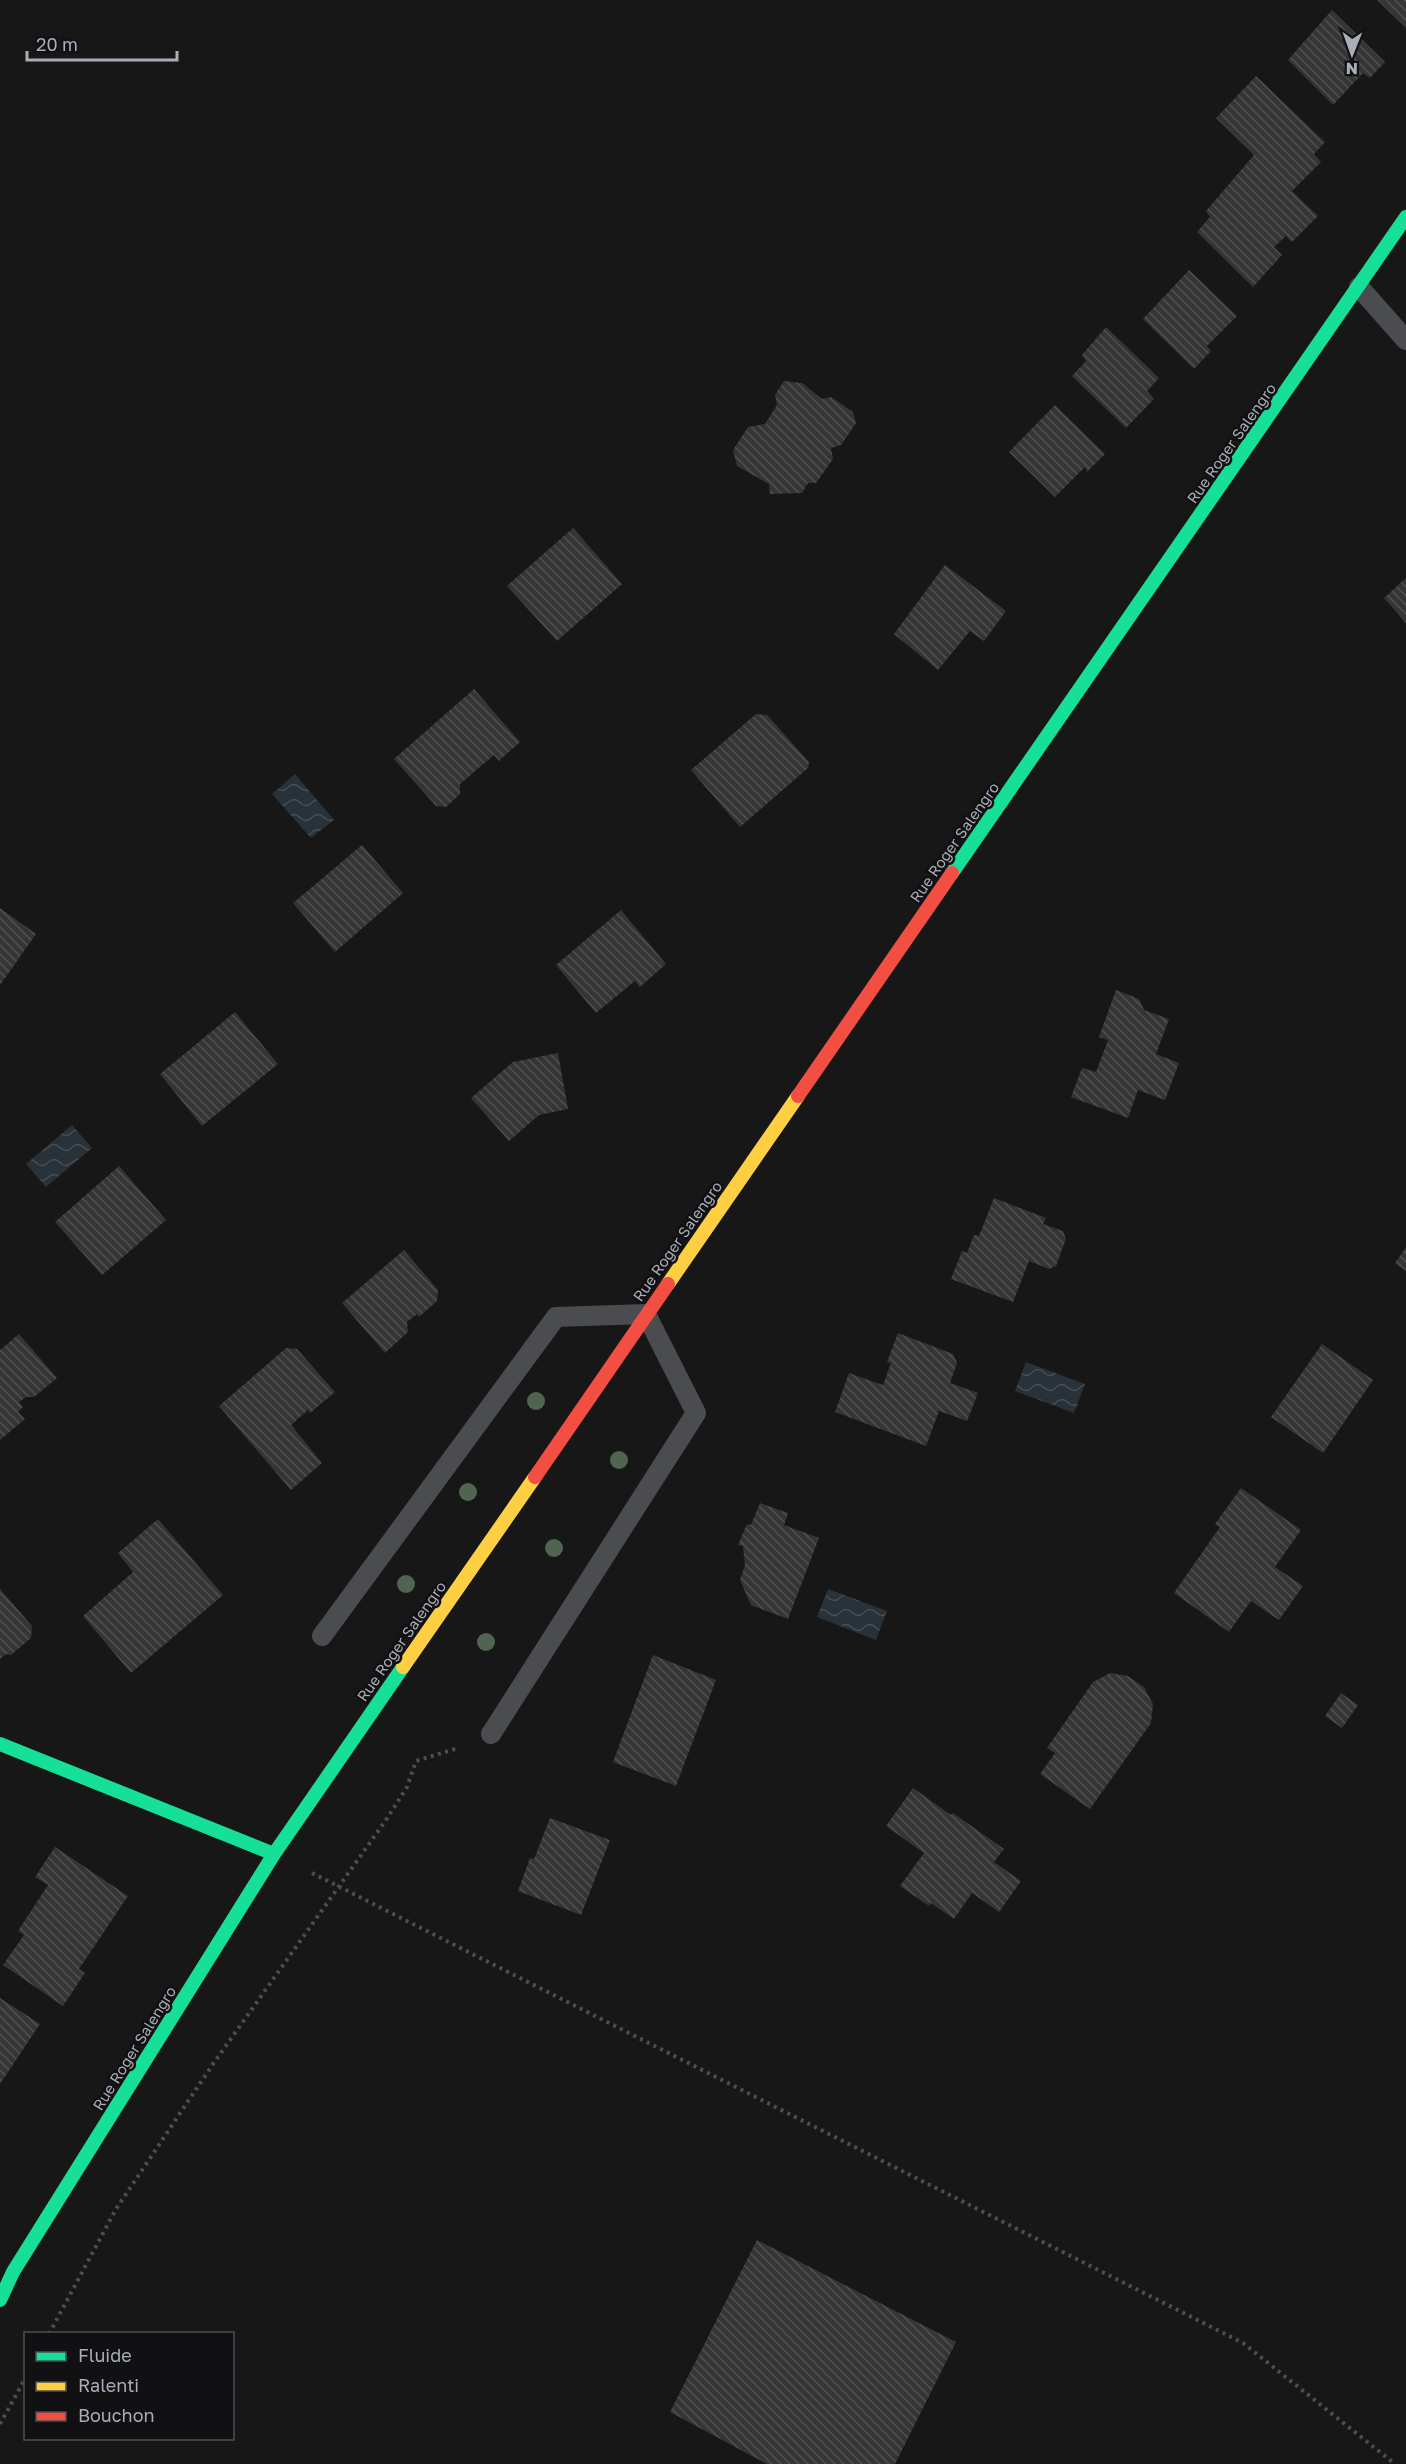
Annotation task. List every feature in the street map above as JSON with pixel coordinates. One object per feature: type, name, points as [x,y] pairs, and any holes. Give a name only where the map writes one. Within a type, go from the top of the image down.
[{"type":"street","name":"Rue Roger Salengro","points":[[0,2300],[13,2272],[274,1854],[1406,217]]},
{"type":"street","points":[[0,1744],[274,1854]]},
{"type":"lane","points":[[1359,287],[1406,340]]},
{"type":"lane","points":[[321,1636],[556,1317],[646,1314],[696,1413],[491,1734]]},
{"type":"path","points":[[50,2332],[116,2209],[213,2064],[407,1787],[416,1761],[464,1746],[491,1734]]},
{"type":"path","points":[[274,1854],[1243,2343],[1395,2464]]},
{"type":"path","points":[[0,2424],[24,2381]]},
{"type":"water","points":[[295,774],[334,820],[311,838],[272,794]]},
{"type":"water","points":[[72,1125],[92,1148],[46,1187],[26,1164]]},
{"type":"water","points":[[1026,1362],[1085,1384],[1074,1413],[1015,1391]]},
{"type":"water","points":[[828,1589],[887,1611],[876,1640],[817,1617]]},
{"type":"building","points":[[1377,0],[1406,0],[1406,28]]},
{"type":"building","points":[[1332,10],[1385,62],[1370,78],[1363,73],[1333,105],[1288,60]]},
{"type":"building","points":[[1256,76],[1325,142],[1314,154],[1321,162],[1292,191],[1318,216],[1292,242],[1286,236],[1274,247],[1282,255],[1253,287],[1197,232],[1210,217],[1206,211],[1254,155],[1216,118]]},
{"type":"building","points":[[1189,270],[1237,316],[1207,346],[1211,351],[1194,369],[1143,319]]},
{"type":"building","points":[[1106,327],[1159,378],[1147,391],[1154,399],[1126,428],[1072,376],[1086,361],[1082,355]]},
{"type":"building","points":[[784,381],[802,383],[822,399],[831,397],[853,412],[856,423],[841,445],[831,448],[833,459],[816,483],[808,483],[802,493],[770,494],[769,484],[737,466],[733,450],[748,427],[765,424],[777,405],[775,395]]},
{"type":"building","points":[[1055,405],[1105,454],[1087,472],[1085,467],[1055,497],[1009,452]]},
{"type":"building","points":[[573,528],[622,584],[557,641],[507,586]]},
{"type":"building","points":[[945,565],[1006,611],[984,641],[970,631],[938,670],[894,634]]},
{"type":"building","points":[[1406,578],[1406,623],[1384,598]]},
{"type":"building","points":[[474,689],[520,742],[499,761],[494,755],[460,784],[460,794],[446,807],[436,806],[394,759]]},
{"type":"building","points":[[756,714],[767,715],[809,762],[808,768],[740,827],[691,770]]},
{"type":"building","points":[[362,845],[403,893],[335,952],[293,903]]},
{"type":"building","points":[[0,908],[36,934],[0,985]]},
{"type":"building","points":[[621,910],[666,964],[640,987],[635,981],[596,1013],[556,965]]},
{"type":"building","points":[[1116,990],[1139,999],[1144,1010],[1169,1019],[1156,1054],[1179,1063],[1165,1100],[1138,1090],[1128,1118],[1071,1097],[1082,1068],[1096,1072],[1108,1040],[1099,1037]]},
{"type":"building","points":[[235,1012],[278,1064],[202,1126],[160,1074]]},
{"type":"building","points":[[558,1053],[568,1109],[539,1115],[509,1141],[471,1098],[513,1062]]},
{"type":"building","points":[[119,1166],[166,1220],[102,1275],[55,1222]]},
{"type":"building","points":[[994,1198],[1046,1218],[1043,1224],[1063,1231],[1066,1239],[1056,1266],[1049,1269],[1029,1261],[1013,1302],[951,1279],[962,1251],[967,1253],[974,1235],[979,1236]]},
{"type":"building","points":[[1406,1247],[1406,1271],[1395,1263]]},
{"type":"building","points":[[404,1250],[438,1290],[437,1301],[419,1317],[417,1314],[407,1322],[408,1332],[385,1353],[342,1303]]},
{"type":"building","points":[[898,1333],[953,1354],[957,1363],[950,1383],[978,1393],[967,1421],[939,1411],[926,1446],[835,1412],[849,1373],[883,1385],[891,1363],[887,1362]]},
{"type":"building","points":[[19,1334],[57,1378],[34,1397],[26,1397],[19,1402],[23,1407],[18,1412],[25,1419],[0,1440],[0,1350]]},
{"type":"building","points":[[1322,1344],[1373,1380],[1323,1453],[1271,1417]]},
{"type":"building","points":[[286,1348],[297,1349],[335,1392],[310,1413],[308,1410],[291,1425],[322,1463],[291,1490],[219,1406]]},
{"type":"building","points":[[1241,1488],[1301,1530],[1275,1567],[1303,1586],[1279,1620],[1251,1601],[1229,1632],[1174,1593],[1220,1527],[1215,1524]]},
{"type":"building","points":[[760,1503],[788,1513],[784,1525],[819,1538],[788,1619],[751,1605],[740,1580],[745,1565],[743,1546],[738,1545],[747,1524],[751,1525]]},
{"type":"building","points":[[158,1519],[223,1595],[131,1673],[83,1616],[133,1572],[118,1553]]},
{"type":"building","points":[[0,1589],[32,1626],[31,1638],[11,1655],[6,1654],[0,1659]]},
{"type":"building","points":[[653,1655],[716,1680],[676,1786],[613,1762]]},
{"type":"building","points":[[1110,1673],[1128,1676],[1144,1687],[1153,1704],[1151,1723],[1090,1809],[1040,1774],[1055,1753],[1047,1748],[1093,1682]]},
{"type":"building","points":[[1341,1693],[1358,1705],[1342,1728],[1325,1716]]},
{"type":"building","points":[[913,1788],[1004,1849],[994,1862],[1021,1881],[999,1912],[972,1893],[954,1919],[931,1903],[929,1906],[900,1886],[924,1853],[886,1826]]},
{"type":"building","points":[[550,1818],[610,1840],[581,1915],[518,1891],[530,1858],[534,1859]]},
{"type":"building","points":[[55,1847],[128,1896],[79,1969],[85,1973],[63,2006],[3,1965],[24,1935],[18,1931],[48,1885],[35,1877]]},
{"type":"building","points":[[0,1998],[40,2024],[0,2084]]},
{"type":"building","points":[[757,2240],[956,2342],[895,2464],[767,2464],[670,2412]]},
{"type":"traffic: fast","points":[[952,873],[1406,217]]},
{"type":"traffic: fast","points":[[0,2300],[13,2272],[274,1854],[403,1667]]},
{"type":"traffic: fast","points":[[0,1744],[274,1854]]},
{"type":"traffic: slow","points":[[668,1284],[798,1096]]},
{"type":"traffic: slow","points":[[403,1667],[535,1477]]},
{"type":"traffic: jam","points":[[798,1096],[952,873]]},
{"type":"traffic: jam","points":[[535,1477],[668,1284]]}]
